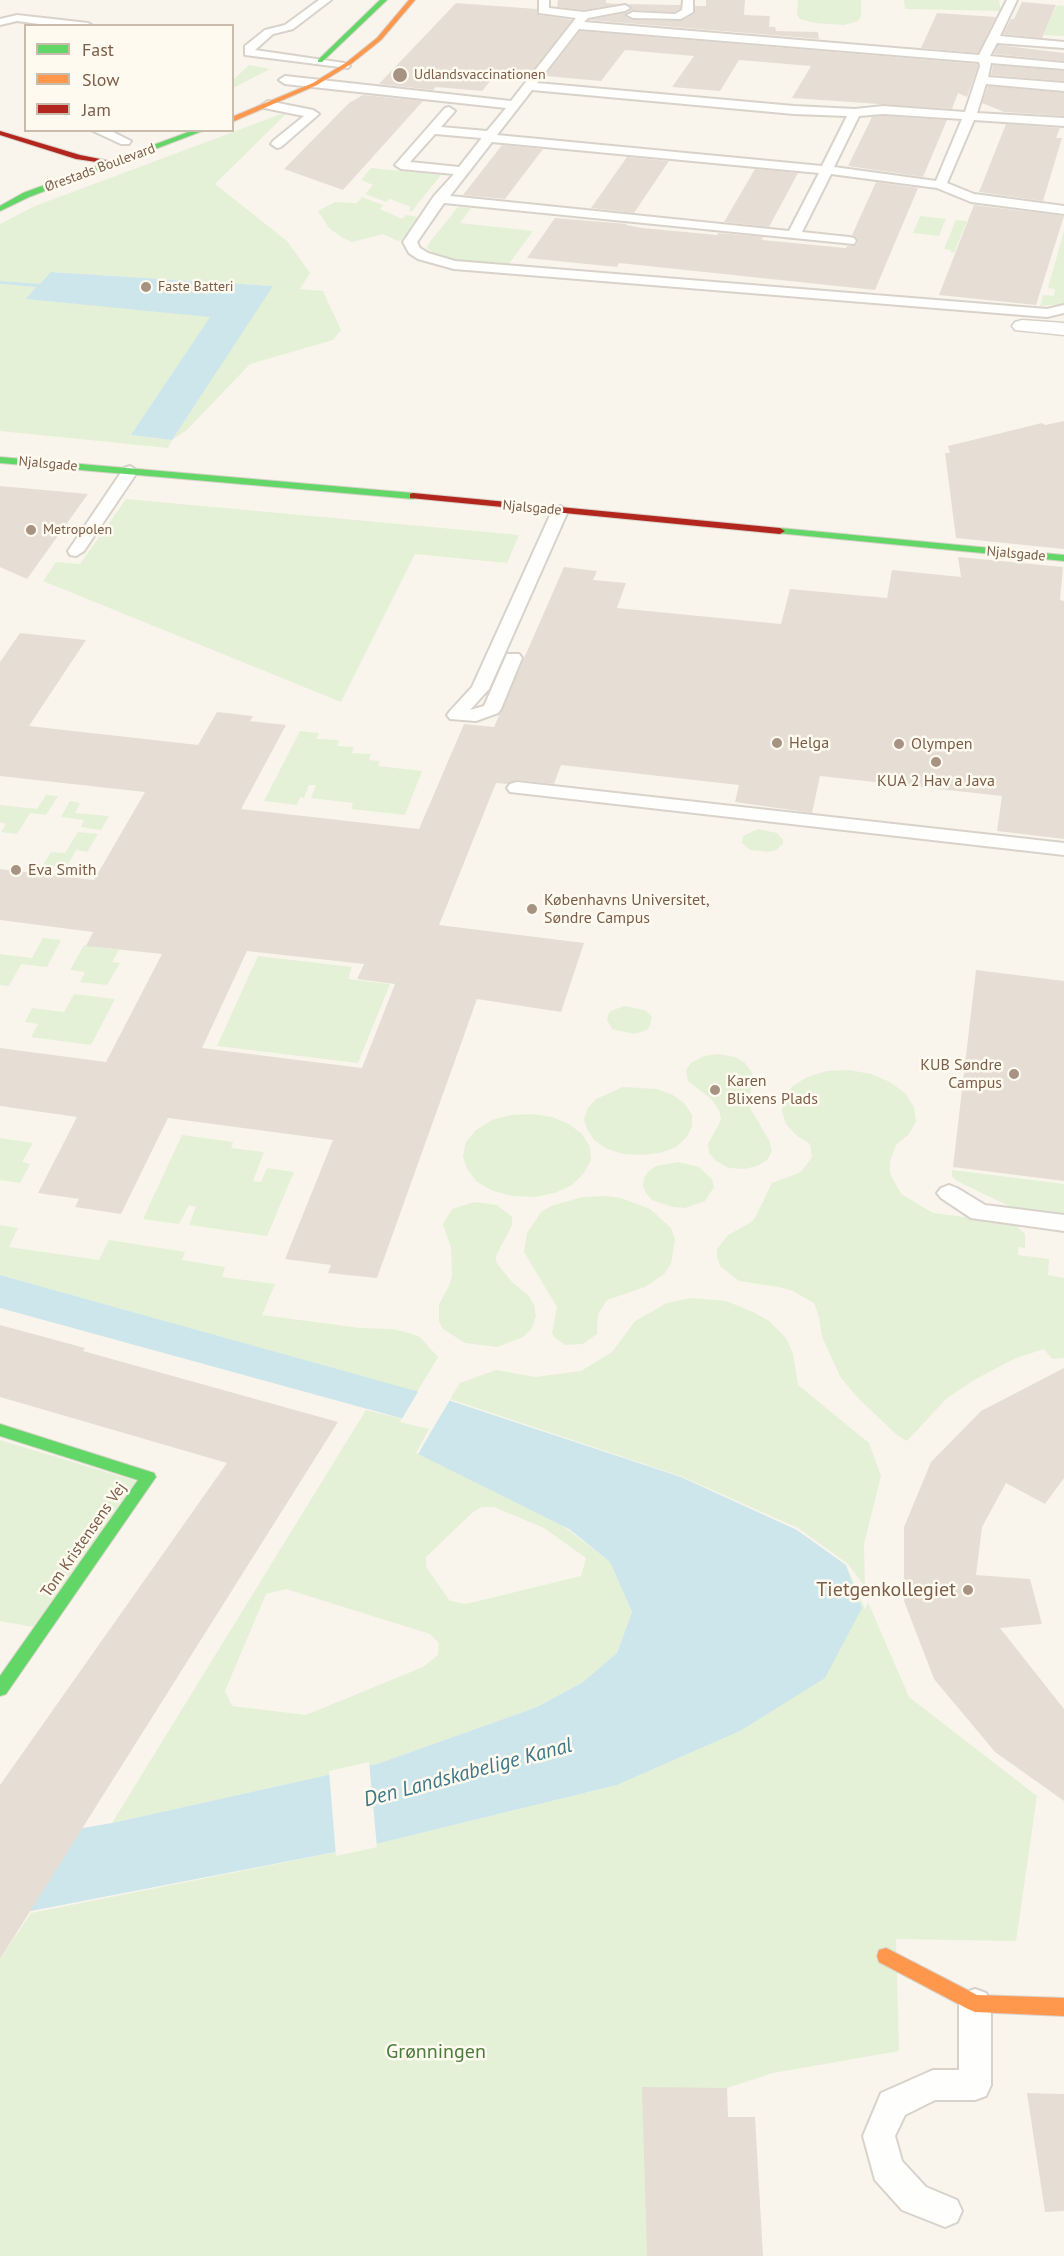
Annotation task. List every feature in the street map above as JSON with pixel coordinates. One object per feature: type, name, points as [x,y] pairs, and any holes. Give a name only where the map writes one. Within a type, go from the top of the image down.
[{"type":"street","points":[[280,82],[314,65],[384,0]]},
{"type":"street","points":[[234,119],[315,84],[340,68],[379,39],[411,0]]},
{"type":"street","name":"Ørestads Boulevard","points":[[0,209],[26,195],[185,133]]},
{"type":"street","points":[[0,134],[79,157],[113,162]]},
{"type":"street","name":"Ørestads Boulevard","points":[[60,164],[130,139]]},
{"type":"street","points":[[1022,326],[1064,329]]},
{"type":"street","name":"Njalsgade","points":[[0,460],[1064,558]]},
{"type":"street","name":"Tom Kristensens Vej","points":[[0,1430],[148,1477],[0,1689]]},
{"type":"street","points":[[886,1956],[975,2002],[1064,2007]]},
{"type":"lane","points":[[314,65],[249,53],[249,48],[269,32],[289,27],[326,0]]},
{"type":"lane","points":[[544,0],[543,11],[580,20],[1064,66]]},
{"type":"lane","points":[[940,185],[970,115],[986,66],[983,59],[1012,0]]},
{"type":"lane","points":[[637,1],[580,20],[412,235],[411,242],[414,250],[423,256],[454,265],[1047,313],[1064,309]]},
{"type":"lane","points":[[626,3],[626,12],[629,14],[676,17],[687,12],[685,1]]},
{"type":"lane","points":[[0,22],[17,18],[70,24]]},
{"type":"lane","points":[[992,39],[1064,45]]},
{"type":"lane","points":[[238,62],[242,59],[340,68]]},
{"type":"lane","points":[[981,80],[1064,87]]},
{"type":"lane","points":[[280,82],[513,105]]},
{"type":"lane","points":[[528,86],[855,113],[883,110],[1064,122]]},
{"type":"lane","points":[[268,105],[313,114],[277,144]]},
{"type":"lane","points":[[449,111],[401,165],[461,171]]},
{"type":"lane","points":[[794,235],[855,113]]},
{"type":"lane","points":[[432,130],[826,170],[940,185],[971,198],[1064,210]]},
{"type":"lane","points":[[104,132],[130,139]]},
{"type":"lane","points":[[439,199],[849,241]]},
{"type":"lane","points":[[76,551],[130,471]]},
{"type":"lane","points":[[513,658],[492,709],[476,716],[456,714],[480,689],[560,511]]},
{"type":"lane","points":[[518,788],[1064,849]]},
{"type":"lane","points":[[949,1193],[979,1212],[1064,1223]]},
{"type":"lane","points":[[945,2211],[914,2199],[887,2169],[879,2136],[893,2104],[933,2085],[975,2085],[975,2002]]},
{"type":"green space","points":[[798,0],[861,0],[861,16],[858,21],[844,25],[814,23],[800,19],[797,15]]},
{"type":"green space","points":[[904,0],[999,0],[1001,11],[905,9]]},
{"type":"green space","points":[[1057,5],[1064,6],[1064,36],[1043,35]]},
{"type":"green space","points":[[249,65],[270,69],[234,87],[234,79]]},
{"type":"green space","points":[[289,111],[215,184],[287,241],[310,273],[300,289],[323,291],[341,330],[333,340],[250,364],[187,430],[172,440],[272,286],[52,272],[40,285],[0,281],[0,224],[35,206]]},
{"type":"green space","points":[[371,168],[441,175],[412,211],[409,211],[411,207],[390,199],[386,202],[365,194],[373,185],[361,180]]},
{"type":"green space","points":[[362,197],[383,205],[380,209],[402,219],[406,215],[419,217],[402,240],[398,241],[383,234],[352,242],[329,228],[318,211],[335,202],[357,203]]},
{"type":"green space","points":[[458,207],[471,208],[460,223],[533,231],[508,265],[456,261],[434,254],[427,248],[429,243]]},
{"type":"green space","points":[[920,216],[946,219],[939,236],[913,233]]},
{"type":"green space","points":[[956,220],[967,221],[954,253],[944,249]]},
{"type":"green space","points":[[1064,231],[1064,304],[1040,306],[1043,295],[1054,296],[1055,289],[1048,288]]},
{"type":"green space","points":[[0,284],[36,287],[27,299],[211,316],[132,435],[172,440],[168,448],[0,431]]},
{"type":"green space","points":[[126,499],[519,535],[507,563],[415,554],[341,702],[43,581],[56,562],[80,564]]},
{"type":"green space","points":[[300,731],[319,733],[316,739],[339,740],[337,746],[354,747],[352,753],[371,754],[369,760],[380,761],[378,766],[422,771],[405,815],[351,809],[353,803],[311,798],[316,785],[309,785],[304,798],[300,797],[297,805],[264,801]]},
{"type":"green space","points":[[46,795],[58,796],[46,815],[30,813],[17,834],[1,832],[6,824],[0,822],[0,805],[37,809]]},
{"type":"green space","points":[[70,801],[80,803],[75,813],[109,816],[101,830],[81,827],[84,820],[61,817]]},
{"type":"green space","points":[[758,829],[777,833],[783,840],[783,844],[770,852],[750,850],[742,843],[743,836]]},
{"type":"green space","points":[[78,832],[98,834],[87,852],[76,850],[66,868],[43,865],[51,852],[65,853]]},
{"type":"green space","points":[[43,938],[61,940],[47,967],[21,964],[9,986],[0,985],[0,954],[32,958]]},
{"type":"green space","points":[[84,945],[119,950],[112,962],[120,963],[107,985],[80,982],[85,972],[70,970]]},
{"type":"green space","points":[[258,956],[352,967],[348,979],[390,984],[358,1063],[217,1046]]},
{"type":"green space","points":[[74,994],[115,999],[91,1045],[31,1037],[38,1024],[25,1022],[32,1008],[64,1012]]},
{"type":"green space","points":[[624,1006],[645,1010],[652,1017],[647,1030],[634,1034],[612,1029],[607,1020],[608,1015],[611,1011]]},
{"type":"green space","points":[[718,1054],[735,1057],[744,1062],[752,1072],[750,1108],[769,1140],[772,1151],[767,1160],[757,1166],[744,1169],[729,1168],[716,1161],[709,1153],[708,1144],[721,1120],[719,1110],[711,1099],[688,1081],[686,1070],[691,1063],[704,1056]]},
{"type":"green space","points":[[849,1070],[871,1074],[890,1082],[905,1093],[914,1107],[916,1121],[909,1134],[896,1145],[890,1161],[890,1173],[901,1194],[933,1213],[1013,1223],[1025,1234],[1025,1248],[1018,1247],[1018,1255],[1049,1259],[1048,1275],[1064,1278],[1064,1358],[1052,1359],[1044,1349],[1016,1358],[974,1380],[946,1399],[907,1441],[897,1435],[858,1398],[841,1378],[822,1337],[814,1303],[793,1291],[739,1281],[720,1266],[717,1257],[717,1249],[728,1235],[755,1218],[772,1183],[801,1172],[812,1157],[810,1144],[797,1136],[786,1124],[782,1111],[784,1097],[793,1086],[807,1077],[827,1071]]},
{"type":"green space","points":[[623,1087],[657,1089],[673,1095],[685,1104],[692,1115],[692,1126],[687,1137],[676,1147],[660,1153],[642,1155],[624,1154],[607,1149],[594,1140],[584,1119],[588,1108],[596,1099]]},
{"type":"green space","points":[[532,1114],[552,1117],[569,1124],[582,1134],[590,1147],[591,1160],[584,1173],[572,1185],[555,1193],[534,1197],[513,1196],[493,1191],[477,1182],[467,1169],[463,1156],[466,1142],[476,1130],[492,1120],[511,1115]]},
{"type":"green space","points":[[182,1135],[233,1142],[231,1148],[264,1152],[253,1181],[261,1182],[267,1168],[294,1172],[267,1236],[189,1225],[196,1207],[189,1205],[179,1224],[143,1219]]},
{"type":"green space","points":[[0,1138],[33,1143],[22,1162],[30,1164],[20,1183],[0,1180]]},
{"type":"green space","points":[[678,1162],[699,1167],[712,1179],[714,1187],[705,1201],[685,1208],[673,1207],[652,1200],[646,1193],[643,1186],[644,1178],[649,1171],[656,1166]]},
{"type":"green space","points":[[952,1170],[1064,1184],[1064,1216],[1015,1209],[957,1181],[952,1176]]},
{"type":"green space","points":[[583,1197],[621,1198],[650,1209],[671,1228],[675,1240],[671,1264],[664,1274],[645,1287],[607,1300],[598,1314],[597,1334],[583,1344],[565,1345],[552,1333],[557,1307],[524,1252],[527,1233],[541,1212],[551,1206]]},
{"type":"green space","points":[[474,1202],[497,1205],[512,1217],[512,1225],[496,1256],[496,1262],[512,1282],[529,1296],[536,1316],[532,1328],[523,1337],[497,1347],[465,1343],[443,1329],[439,1321],[439,1304],[452,1276],[451,1248],[443,1224],[452,1209]]},
{"type":"green space","points":[[0,1225],[18,1228],[9,1247],[99,1260],[109,1240],[185,1252],[182,1260],[225,1267],[222,1277],[275,1284],[262,1315],[406,1332],[420,1337],[438,1357],[417,1392],[0,1275]]},
{"type":"green space","points":[[691,1298],[726,1301],[769,1321],[786,1338],[793,1354],[798,1385],[869,1443],[881,1476],[864,1544],[865,1587],[848,1564],[798,1528],[683,1477],[450,1399],[460,1383],[496,1370],[535,1377],[581,1371],[612,1352],[635,1321],[667,1303]]},
{"type":"green space","points":[[366,1410],[434,1427],[610,1562],[632,1612],[617,1653],[583,1682],[537,1707],[377,1764],[112,1823]],"holes":[[[482,1507],[494,1507],[544,1528],[586,1558],[581,1576],[466,1604],[450,1601],[426,1567],[426,1557],[473,1512]],[[286,1589],[430,1634],[439,1643],[438,1655],[423,1667],[306,1715],[232,1706],[225,1691],[266,1594]]]},
{"type":"green space","points":[[0,1440],[136,1481],[33,1627],[0,1621]]},
{"type":"green space","name":"Grønningen","points":[[846,1565],[865,1609],[868,1602],[909,1697],[1037,1796],[1016,1941],[896,1939],[899,2051],[773,2073],[727,2088],[647,2256],[0,2256],[0,1959],[31,1913],[372,1845],[617,1785],[740,1731],[862,1608]]},
{"type":"water","points":[[51,272],[273,286],[172,440],[131,435],[210,317],[26,299],[36,287],[0,284],[0,281],[40,284]]},
{"type":"water","name":"Den Landskabelige Kanal","points":[[0,1275],[448,1400],[681,1477],[797,1530],[846,1565],[862,1608],[825,1678],[740,1731],[617,1785],[372,1845],[0,1917],[0,1842],[112,1823],[377,1764],[537,1707],[583,1682],[617,1653],[632,1612],[610,1562],[569,1529],[418,1454],[433,1427],[0,1308]]},
{"type":"pier","points":[[419,1390],[451,1398],[418,1454],[416,1453],[429,1429],[400,1422]]},
{"type":"pier","points":[[369,1762],[377,1847],[336,1856],[329,1771]]},
{"type":"building","points":[[558,0],[606,0],[606,3],[619,4],[584,10],[557,7]]},
{"type":"building","points":[[706,0],[745,0],[744,15],[770,16],[769,27],[775,27],[776,31],[818,32],[819,39],[589,20],[626,13],[626,17],[633,20],[681,21],[694,14],[695,6],[706,6]]},
{"type":"building","points":[[1022,2],[1056,5],[1042,38],[1003,34],[1011,19],[1014,19]]},
{"type":"building","points":[[456,3],[537,9],[539,15],[572,20],[529,75],[498,72],[482,91],[436,87],[433,90],[379,84]]},
{"type":"building","points":[[628,4],[680,5],[680,9],[674,12],[633,10],[626,13],[632,9]]},
{"type":"building","points":[[937,13],[996,17],[978,53],[921,48]]},
{"type":"building","points":[[580,31],[977,64],[978,66],[967,97],[958,93],[952,109],[792,98],[811,66],[739,60],[720,91],[672,87],[694,56],[625,50],[601,81],[545,76]]},
{"type":"building","points":[[998,45],[1064,53],[1064,61],[994,54]]},
{"type":"building","points":[[993,65],[1064,71],[1064,81],[991,75]]},
{"type":"building","points":[[988,86],[1064,93],[1064,116],[1004,112],[982,103]]},
{"type":"building","points":[[363,95],[423,101],[343,190],[284,169],[349,103]]},
{"type":"building","points":[[872,117],[947,120],[923,177],[848,166]]},
{"type":"building","points":[[1006,124],[1060,128],[1056,138],[1062,138],[1043,201],[979,192]]},
{"type":"building","points":[[502,145],[543,149],[505,199],[463,195]]},
{"type":"building","points":[[627,157],[669,161],[634,213],[591,208]]},
{"type":"building","points":[[755,169],[798,173],[769,227],[724,222]]},
{"type":"building","points":[[876,182],[918,188],[875,290],[619,263],[617,267],[527,258],[555,218],[717,235],[718,233],[763,237],[762,240],[846,248],[858,242],[852,235]]},
{"type":"building","points":[[974,205],[1064,216],[1036,305],[939,295]]},
{"type":"building","points":[[1064,421],[1064,549],[956,538],[945,453],[950,453],[948,446],[1042,423],[1045,425]]},
{"type":"building","name":"Metropolen","points":[[0,486],[88,494],[27,579],[0,567]]},
{"type":"building","points":[[958,557],[1063,567],[1060,600],[1064,601],[1064,839],[997,831],[1002,796],[820,776],[812,813],[735,802],[739,785],[561,765],[554,784],[517,780],[507,784],[496,783],[439,925],[584,943],[561,1012],[477,999],[377,1278],[328,1273],[331,1265],[285,1259],[333,1140],[168,1118],[121,1214],[75,1207],[79,1199],[38,1193],[77,1117],[0,1106],[0,1048],[106,1062],[162,954],[86,946],[93,932],[0,920],[0,869],[94,880],[145,792],[0,776],[0,662],[20,633],[86,640],[29,726],[198,745],[217,712],[253,716],[250,721],[286,725],[241,809],[419,829],[464,724],[494,727],[564,567],[597,571],[593,580],[626,583],[617,608],[781,624],[790,589],[887,598],[892,570],[961,577]],"holes":[[[247,951],[364,964],[357,979],[395,984],[362,1068],[202,1048]]]},
{"type":"building","name":"KUB Søndre Campus","points":[[976,970],[1064,981],[1064,1181],[953,1167]]},
{"type":"building","points":[[0,1325],[85,1348],[83,1351],[338,1422],[0,1959],[0,1785],[227,1463],[0,1397]]},
{"type":"building","name":"Tietgenkollegiet","points":[[1064,1368],[1064,1478],[1045,1504],[1006,1483],[982,1527],[976,1575],[1030,1579],[1042,1624],[1000,1628],[1064,1709],[1064,1801],[995,1752],[934,1679],[904,1601],[904,1527],[931,1462],[981,1411]]},
{"type":"building","points":[[642,2087],[727,2088],[728,2117],[755,2117],[763,2256],[647,2256]]},
{"type":"building","points":[[1027,2093],[1064,2094],[1064,2211],[1045,2212]]},
{"type":"traffic: fast","points":[[320,61],[384,0]]},
{"type":"traffic: fast","points":[[0,209],[26,195],[197,132]]},
{"type":"traffic: fast","points":[[0,460],[413,496]]},
{"type":"traffic: fast","points":[[780,531],[1064,558]]},
{"type":"traffic: fast","points":[[0,1430],[148,1477],[0,1689]]},
{"type":"traffic: slow","points":[[234,119],[315,84],[349,63],[379,39],[412,0]]},
{"type":"traffic: slow","points":[[886,1956],[975,2003],[1064,2007]]},
{"type":"traffic: jam","points":[[0,133],[79,157],[111,162]]},
{"type":"traffic: jam","points":[[413,496],[780,531]]},
{"type":"place","name":"Udlandsvaccinationen","points":[[400,75]]},
{"type":"place","name":"Faste Batteri","points":[[146,287]]},
{"type":"place","name":"Metropolen","points":[[31,530]]},
{"type":"place","name":"Helga","points":[[777,743]]},
{"type":"place","name":"Olympen","points":[[899,744]]},
{"type":"place","name":"KUA 2 Hav a Java","points":[[936,762]]},
{"type":"place","name":"Eva Smith","points":[[16,870]]},
{"type":"place","name":"Københavns Universitet, Søndre Campus","points":[[532,909]]},
{"type":"place","name":"KUB Søndre Campus","points":[[1014,1074]]},
{"type":"place","name":"Karen Blixens Plads","points":[[715,1090]]},
{"type":"place","name":"Tietgenkollegiet","points":[[968,1590]]}]
